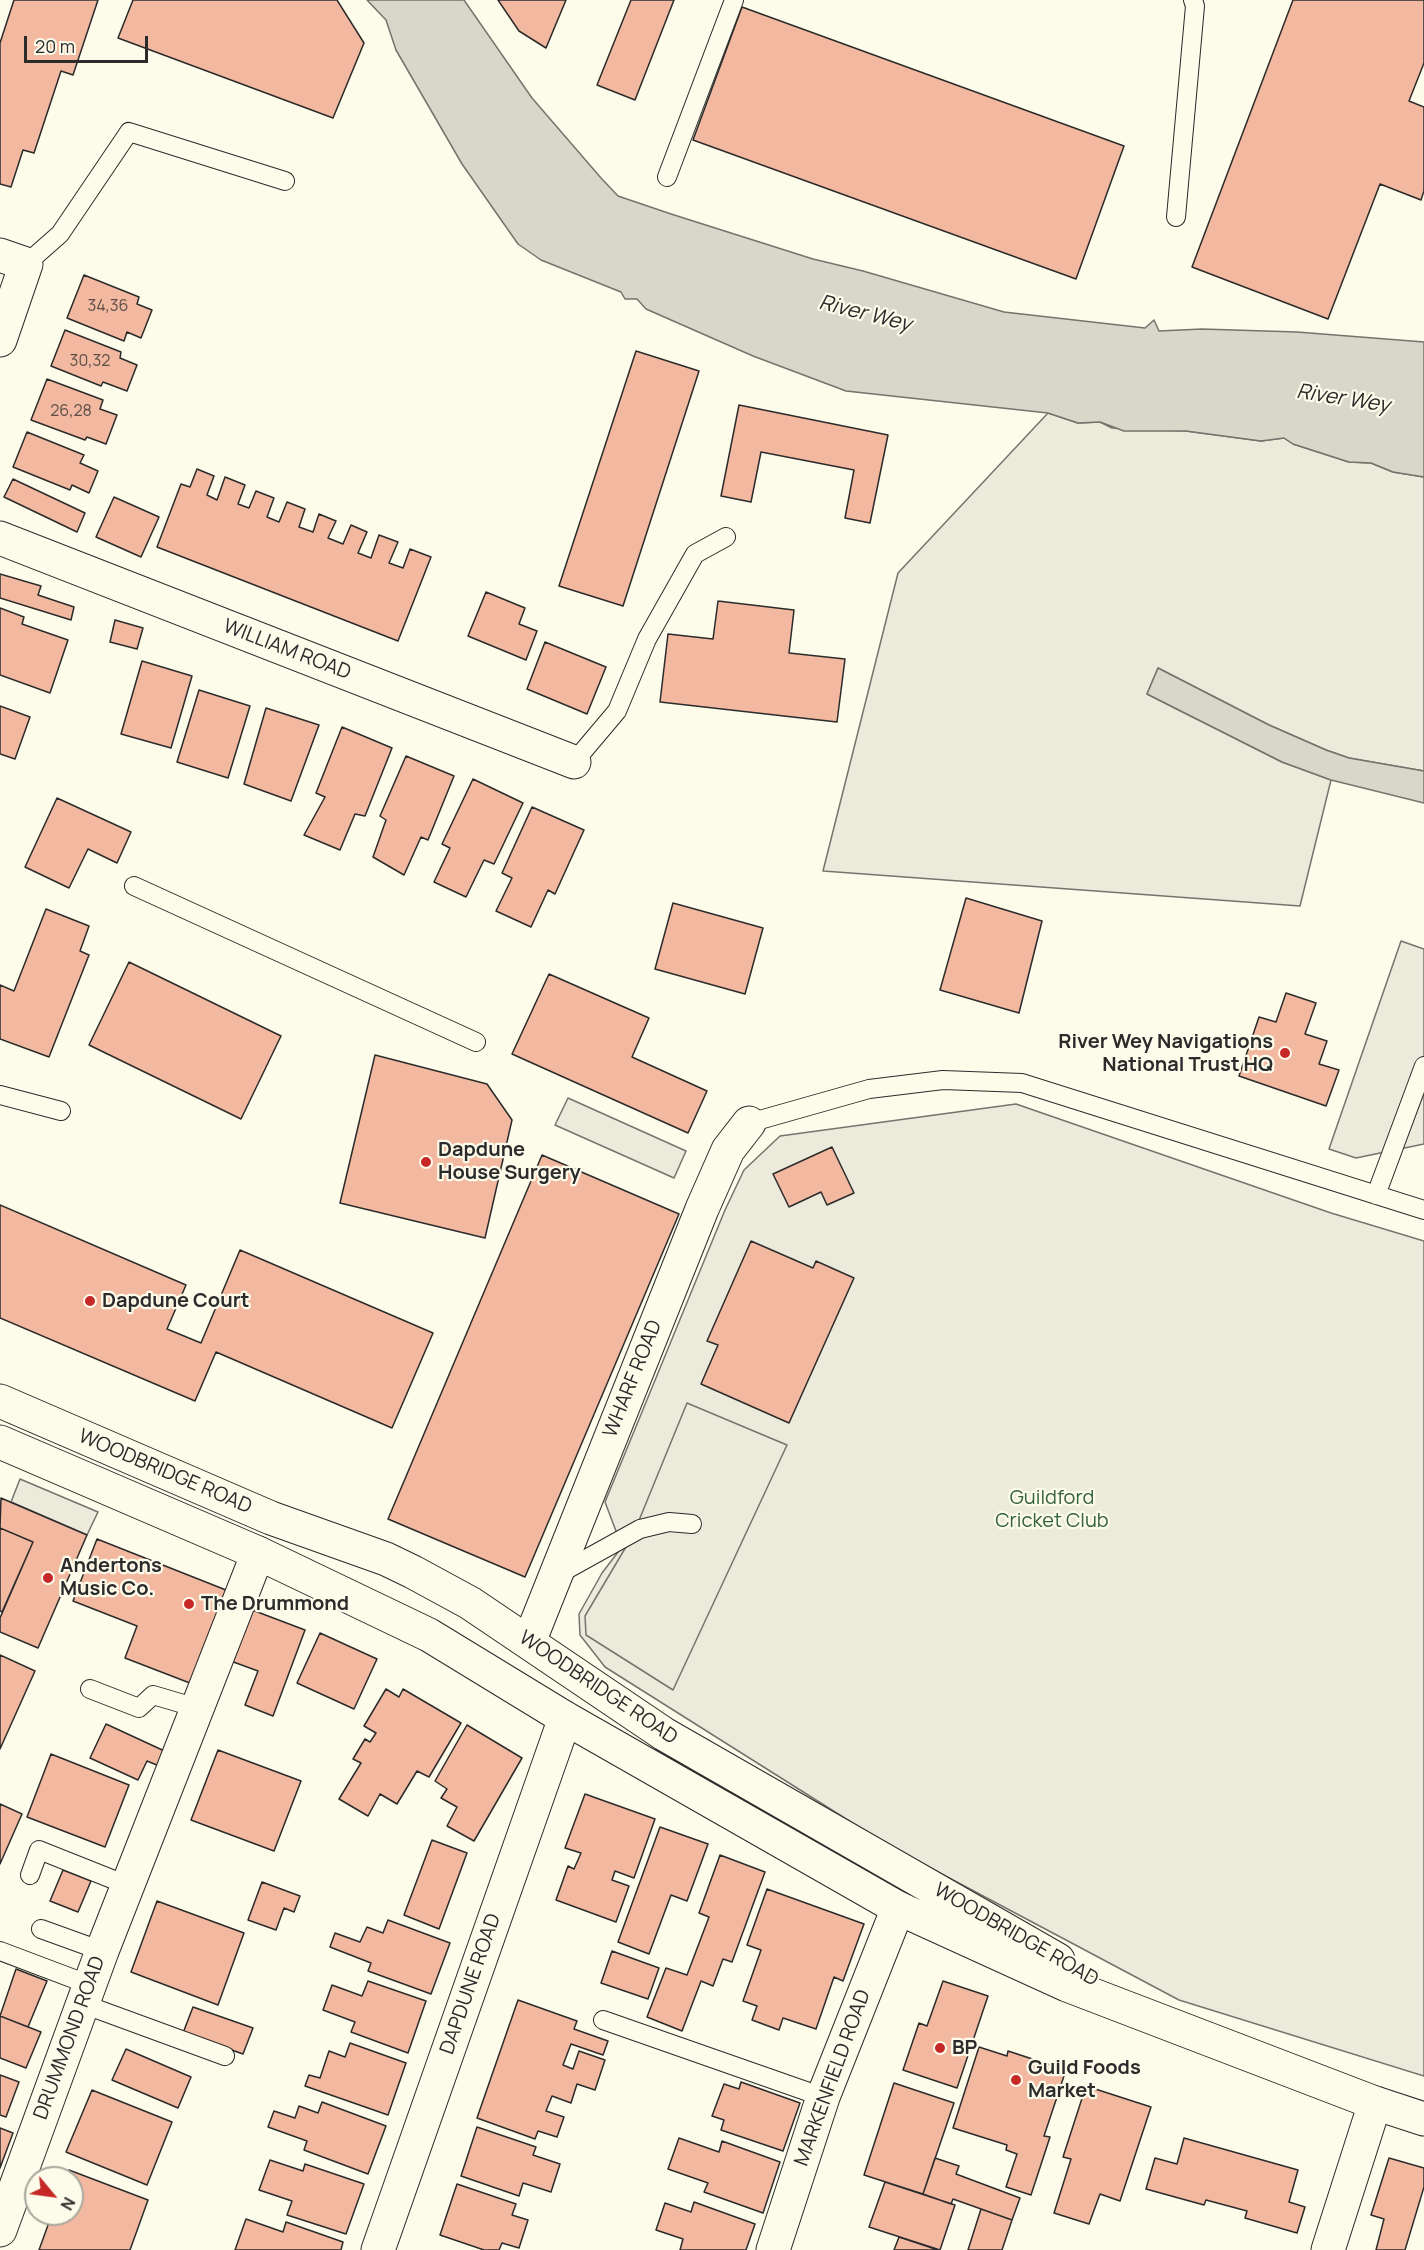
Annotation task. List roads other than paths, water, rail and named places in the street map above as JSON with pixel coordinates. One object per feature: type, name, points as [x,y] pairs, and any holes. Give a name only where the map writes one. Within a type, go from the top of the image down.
[{"type":"street","points":[[0,340],[13,259]]},
{"type":"street","name":"WILLIAM ROAD","points":[[0,538],[574,762]]},
{"type":"street","name":"WHARF ROAD","points":[[529,1642],[702,1209],[728,1150],[749,1123]]},
{"type":"street","name":"WOODBRIDGE ROAD","points":[[0,1401],[271,1518],[386,1558],[470,1604],[664,1734],[1171,2026]]},
{"type":"street","name":"WOODBRIDGE ROAD","points":[[0,1442],[258,1553],[429,1635],[565,1718],[898,1908],[1067,1985],[1375,2103],[1424,2119]]},
{"type":"street","name":"DRUMMOND ROAD","points":[[0,2230],[102,1951],[258,1553]]},
{"type":"street","name":"DAPDUNE ROAD","points":[[378,2250],[565,1718]]},
{"type":"street","name":"MARKENFIELD ROAD","points":[[773,2250],[823,2097],[898,1908]]},
{"type":"street","points":[[1328,2250],[1375,2103]]},
{"type":"lane","points":[[667,177],[734,0]]},
{"type":"lane","points":[[1176,217],[1195,6],[1193,0]]},
{"type":"lane","points":[[13,259],[60,234],[129,132],[285,182]]},
{"type":"lane","points":[[574,762],[617,711],[647,639],[695,554],[726,537]]},
{"type":"lane","points":[[134,886],[476,1042]]},
{"type":"lane","points":[[1376,1195],[1424,1066]]},
{"type":"lane","points":[[749,1123],[869,1089],[943,1080],[1022,1083],[1424,1210]]},
{"type":"lane","points":[[0,1095],[61,1111]]},
{"type":"lane","points":[[555,1576],[640,1529],[669,1522],[692,1524]]},
{"type":"lane","points":[[90,1689],[139,1708],[153,1695],[197,1708]]},
{"type":"lane","points":[[30,1875],[39,1850],[128,1885]]},
{"type":"lane","points":[[41,1929],[102,1951]]},
{"type":"lane","points":[[0,1952],[86,1995],[225,2056]]},
{"type":"lane","points":[[603,2020],[823,2097]]},
{"type":"water","name":"River Wey","points":[[367,0],[464,0],[532,98],[618,196],[671,214],[813,259],[863,271],[1004,312],[1145,328],[1154,320],[1159,331],[1202,329],[1297,332],[1424,342],[1424,477],[1393,472],[1371,463],[1349,462],[1293,444],[1284,438],[1261,441],[1186,431],[1124,431],[1100,422],[1078,423],[1048,413],[846,391],[753,356],[646,309],[637,299],[625,299],[621,292],[541,260],[518,244],[462,164],[396,50],[386,20]]},
{"type":"water","points":[[1158,668],[1269,725],[1326,750],[1349,758],[1424,771],[1424,803],[1331,780],[1282,762],[1147,694]]},
{"type":"place","name":"River Wey Navigations National Trust HQ","points":[[1285,1053]]},
{"type":"place","name":"Dapdune House Surgery","points":[[426,1162]]},
{"type":"place","name":"Dapdune Court","points":[[90,1301]]},
{"type":"place","name":"Andertons Music Co.","points":[[48,1578]]},
{"type":"place","name":"The Drummond","points":[[189,1604]]},
{"type":"place","name":"BP","points":[[940,2048]]},
{"type":"place","name":"Guild Foods Market","points":[[1016,2080]]},
{"type":"park label","name":"Guildford Cricket Club","points":[[1052,1510]]}]
